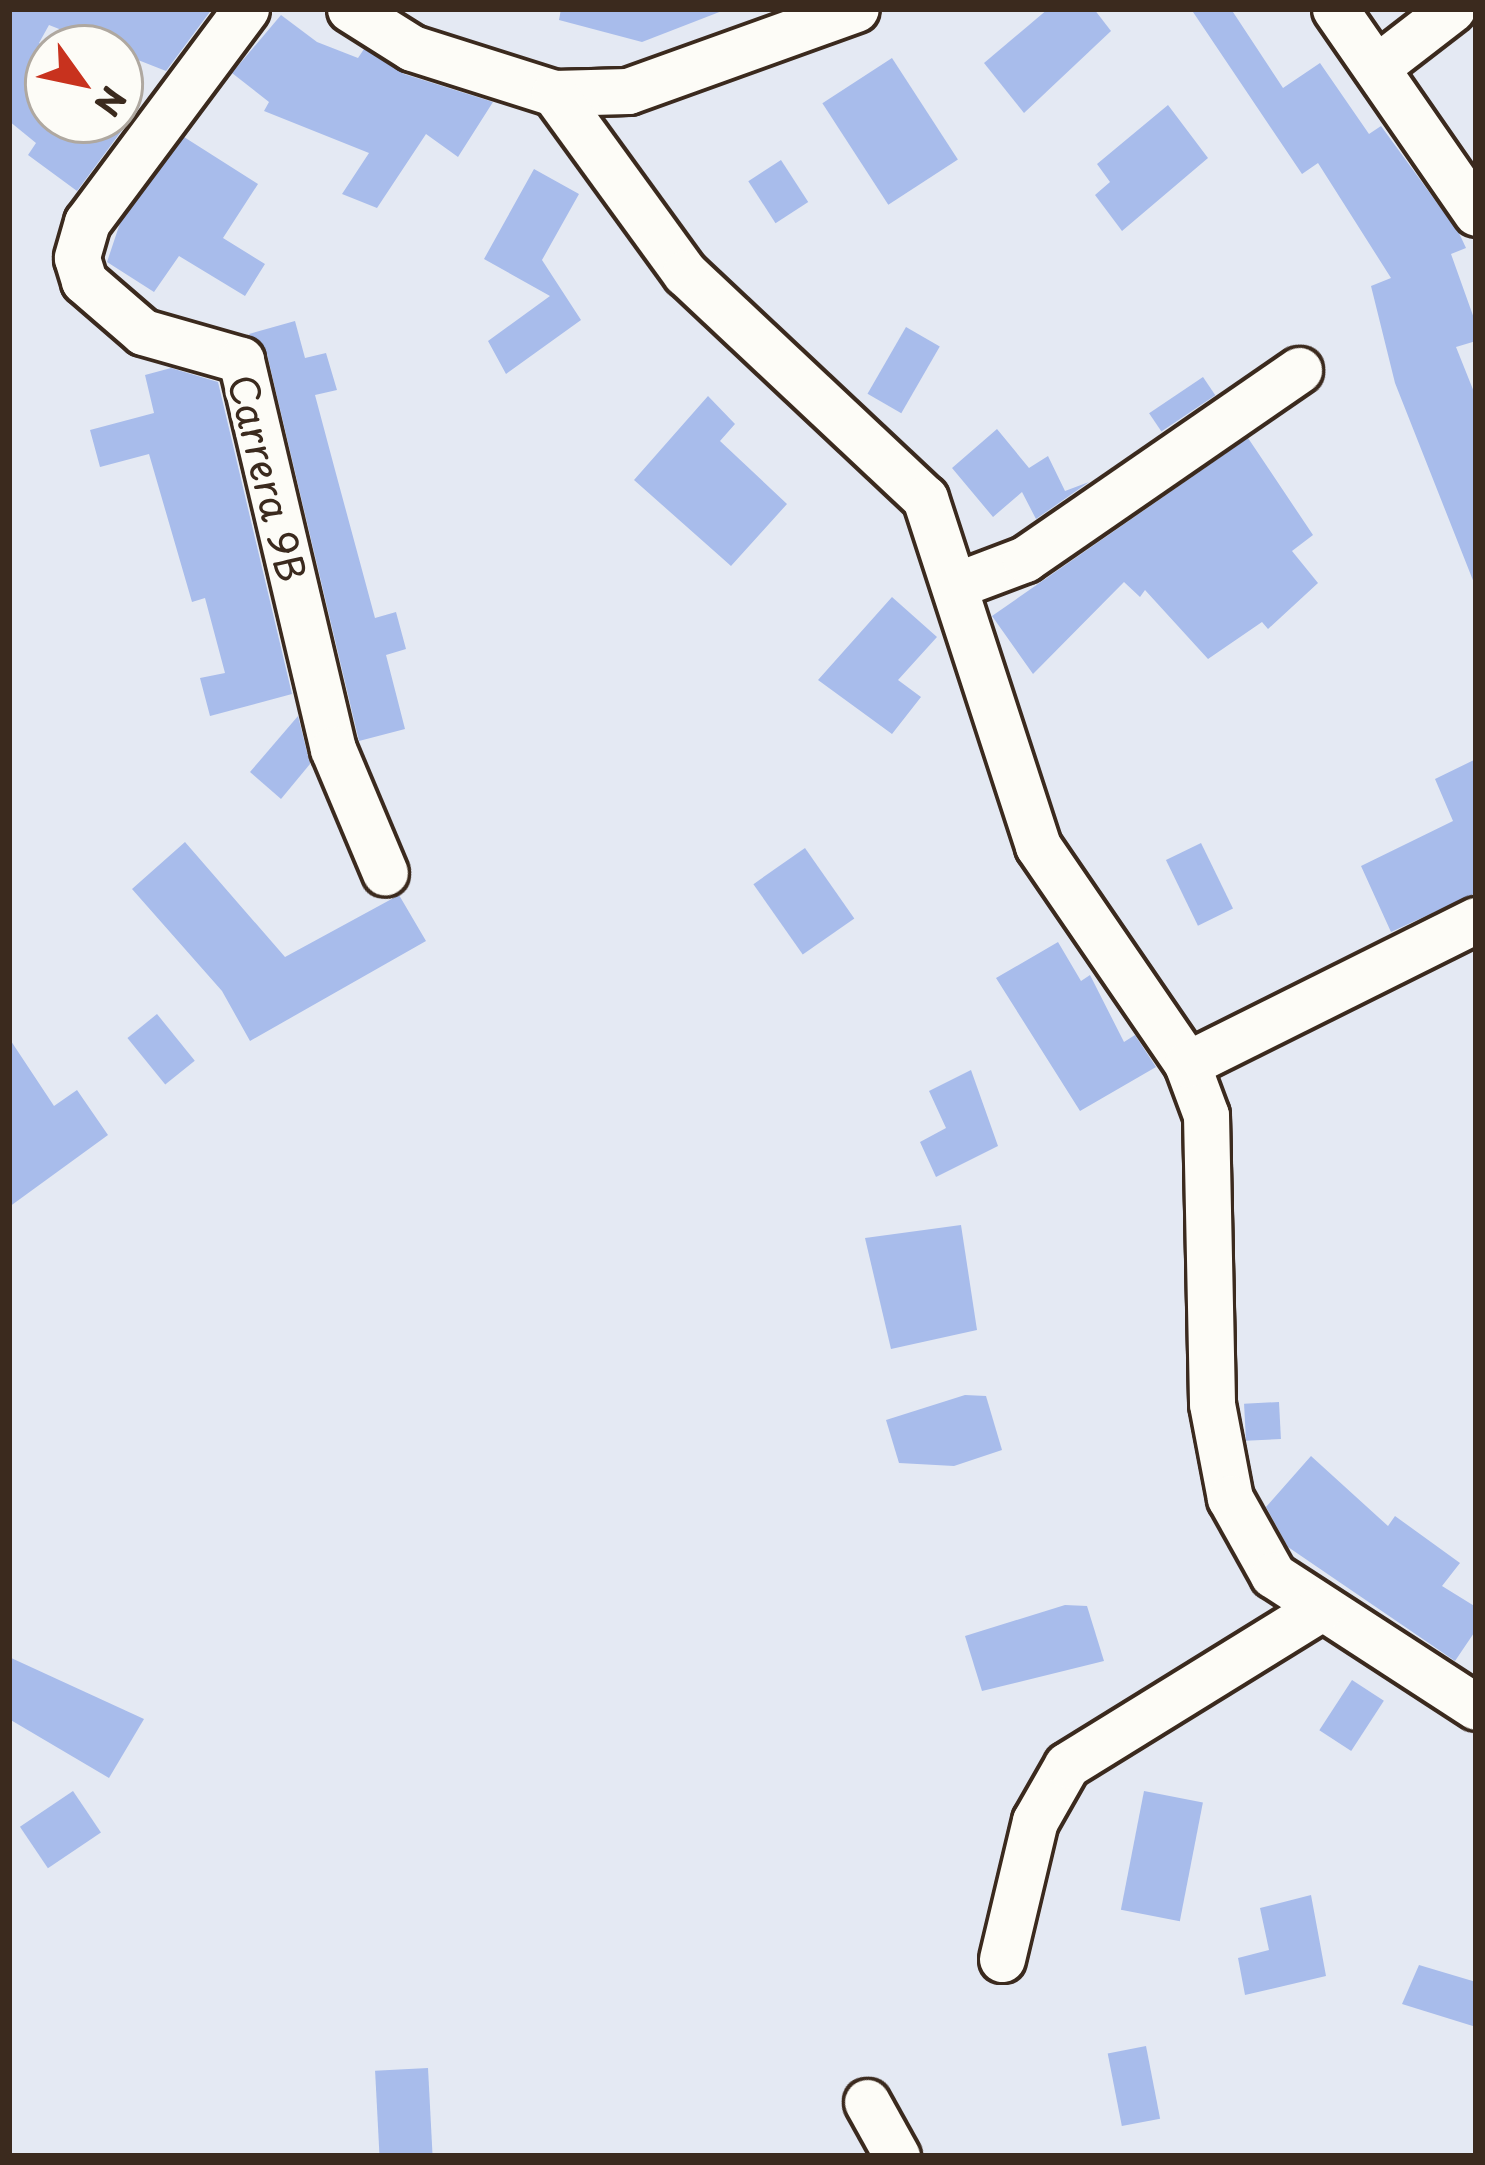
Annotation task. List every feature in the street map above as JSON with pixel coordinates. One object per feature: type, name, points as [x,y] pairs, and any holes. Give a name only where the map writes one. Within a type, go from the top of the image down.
[{"type":"street","name":"Carrera 9B","points":[[246,9],[87,222],[77,258],[84,281],[142,332],[241,360],[333,748],[385,873]]},
{"type":"street","points":[[350,9],[412,48],[554,93],[628,92],[778,23],[856,9]]},
{"type":"street","points":[[1335,9],[1476,213]]},
{"type":"street","points":[[1378,67],[1452,9]]},
{"type":"street","points":[[554,93],[685,273],[925,498],[959,584],[1038,846],[1186,1064],[1206,1115],[1212,1404],[1230,1498],[1273,1575],[1476,1707]]},
{"type":"street","points":[[959,584],[1025,559],[1299,370]]},
{"type":"street","points":[[1186,1064],[1476,920]]},
{"type":"street","points":[[1002,1959],[1035,1821],[1067,1765],[1320,1609]]},
{"type":"street","points":[[867,2102],[897,2156]]},
{"type":"building","points":[[9,9],[212,9],[166,71],[144,62],[144,24],[24,24],[24,133],[9,121]]},
{"type":"building","points":[[561,9],[722,11],[642,42],[559,20]]},
{"type":"building","points":[[1048,9],[1094,9],[1111,31],[1024,113],[984,63]]},
{"type":"building","points":[[1191,9],[1231,9],[1283,88],[1320,63],[1369,134],[1381,126],[1459,233],[1466,248],[1451,254],[1476,324],[1476,341],[1456,347],[1476,397],[1476,588],[1395,383],[1371,286],[1391,278],[1318,163],[1302,174]]},
{"type":"building","points":[[281,15],[317,42],[358,58],[364,49],[404,74],[493,102],[458,157],[426,134],[377,208],[342,194],[369,153],[264,111],[269,102],[232,73]]},
{"type":"building","points":[[892,58],[958,159],[888,205],[822,103]]},
{"type":"building","points":[[1168,105],[1208,158],[1122,231],[1095,195],[1110,182],[1097,164]]},
{"type":"building","points":[[184,137],[258,184],[223,238],[265,264],[245,296],[179,256],[154,292],[107,262],[120,223]]},
{"type":"building","points":[[35,144],[112,144],[77,191],[28,155]]},
{"type":"building","points":[[781,160],[808,202],[776,223],[748,181]]},
{"type":"building","points":[[534,169],[579,194],[542,260],[581,320],[506,374],[488,341],[550,296],[484,259]]},
{"type":"building","points":[[295,321],[305,358],[326,353],[337,390],[315,395],[375,618],[396,612],[406,649],[386,655],[405,729],[359,741],[267,354],[249,334]]},
{"type":"building","points":[[906,327],[940,346],[901,413],[868,394]]},
{"type":"building","points":[[171,368],[218,382],[292,694],[210,716],[200,678],[225,673],[205,598],[192,602],[149,454],[100,467],[90,430],[154,413],[145,375]]},
{"type":"building","points":[[1203,377],[1215,395],[1161,432],[1149,413]]},
{"type":"building","points":[[708,396],[735,424],[720,441],[787,504],[731,566],[634,480]]},
{"type":"building","points":[[997,429],[1029,468],[1048,456],[1065,491],[1089,482],[1036,519],[1022,492],[993,517],[952,468]]},
{"type":"building","points":[[1248,438],[1313,535],[1292,551],[1318,583],[1268,629],[1262,622],[1208,659],[1145,590],[1140,597],[1124,582],[1033,674],[992,616]]},
{"type":"building","points":[[892,597],[937,637],[898,680],[921,697],[892,734],[818,680]]},
{"type":"building","points":[[298,716],[310,764],[281,799],[250,772]]},
{"type":"building","points":[[1476,759],[1476,893],[1391,932],[1361,866],[1453,821],[1435,779]]},
{"type":"building","points":[[185,842],[285,957],[399,895],[426,941],[250,1041],[222,991],[132,889]]},
{"type":"building","points":[[1201,843],[1233,909],[1198,926],[1166,860]]},
{"type":"building","points":[[805,848],[854,918],[803,955],[753,884]]},
{"type":"building","points":[[1058,942],[1081,981],[1090,975],[1124,1042],[1135,1035],[1156,1067],[1080,1111],[996,978]]},
{"type":"building","points":[[157,1014],[195,1061],[165,1085],[127,1038]]},
{"type":"building","points":[[9,1038],[54,1106],[77,1090],[108,1135],[9,1207]]},
{"type":"building","points":[[971,1070],[998,1146],[936,1177],[920,1142],[946,1128],[929,1091]]},
{"type":"building","points":[[961,1225],[977,1330],[891,1349],[865,1238]]},
{"type":"building","points":[[965,1395],[986,1396],[1002,1450],[954,1466],[899,1463],[886,1420]]},
{"type":"building","points":[[1279,1402],[1281,1439],[1246,1441],[1244,1404]]},
{"type":"building","points":[[1311,1456],[1388,1526],[1395,1516],[1460,1563],[1442,1586],[1476,1607],[1476,1630],[1455,1661],[1288,1547],[1266,1507]]},
{"type":"building","points":[[1065,1605],[1087,1606],[1104,1661],[982,1691],[965,1636]]},
{"type":"building","points":[[9,1657],[144,1719],[109,1778],[9,1719]]},
{"type":"building","points":[[1352,1680],[1384,1701],[1351,1751],[1319,1730]]},
{"type":"building","points":[[73,1791],[101,1832],[48,1868],[20,1827]]},
{"type":"building","points":[[1144,1791],[1203,1802],[1180,1921],[1121,1910]]},
{"type":"building","points":[[1311,1895],[1326,1976],[1245,1995],[1238,1958],[1269,1950],[1260,1908]]},
{"type":"building","points":[[1419,1965],[1476,1982],[1476,2027],[1402,2004]]},
{"type":"building","points":[[1146,2046],[1160,2119],[1122,2126],[1108,2053]]},
{"type":"building","points":[[428,2068],[433,2156],[380,2156],[375,2071]]}]
